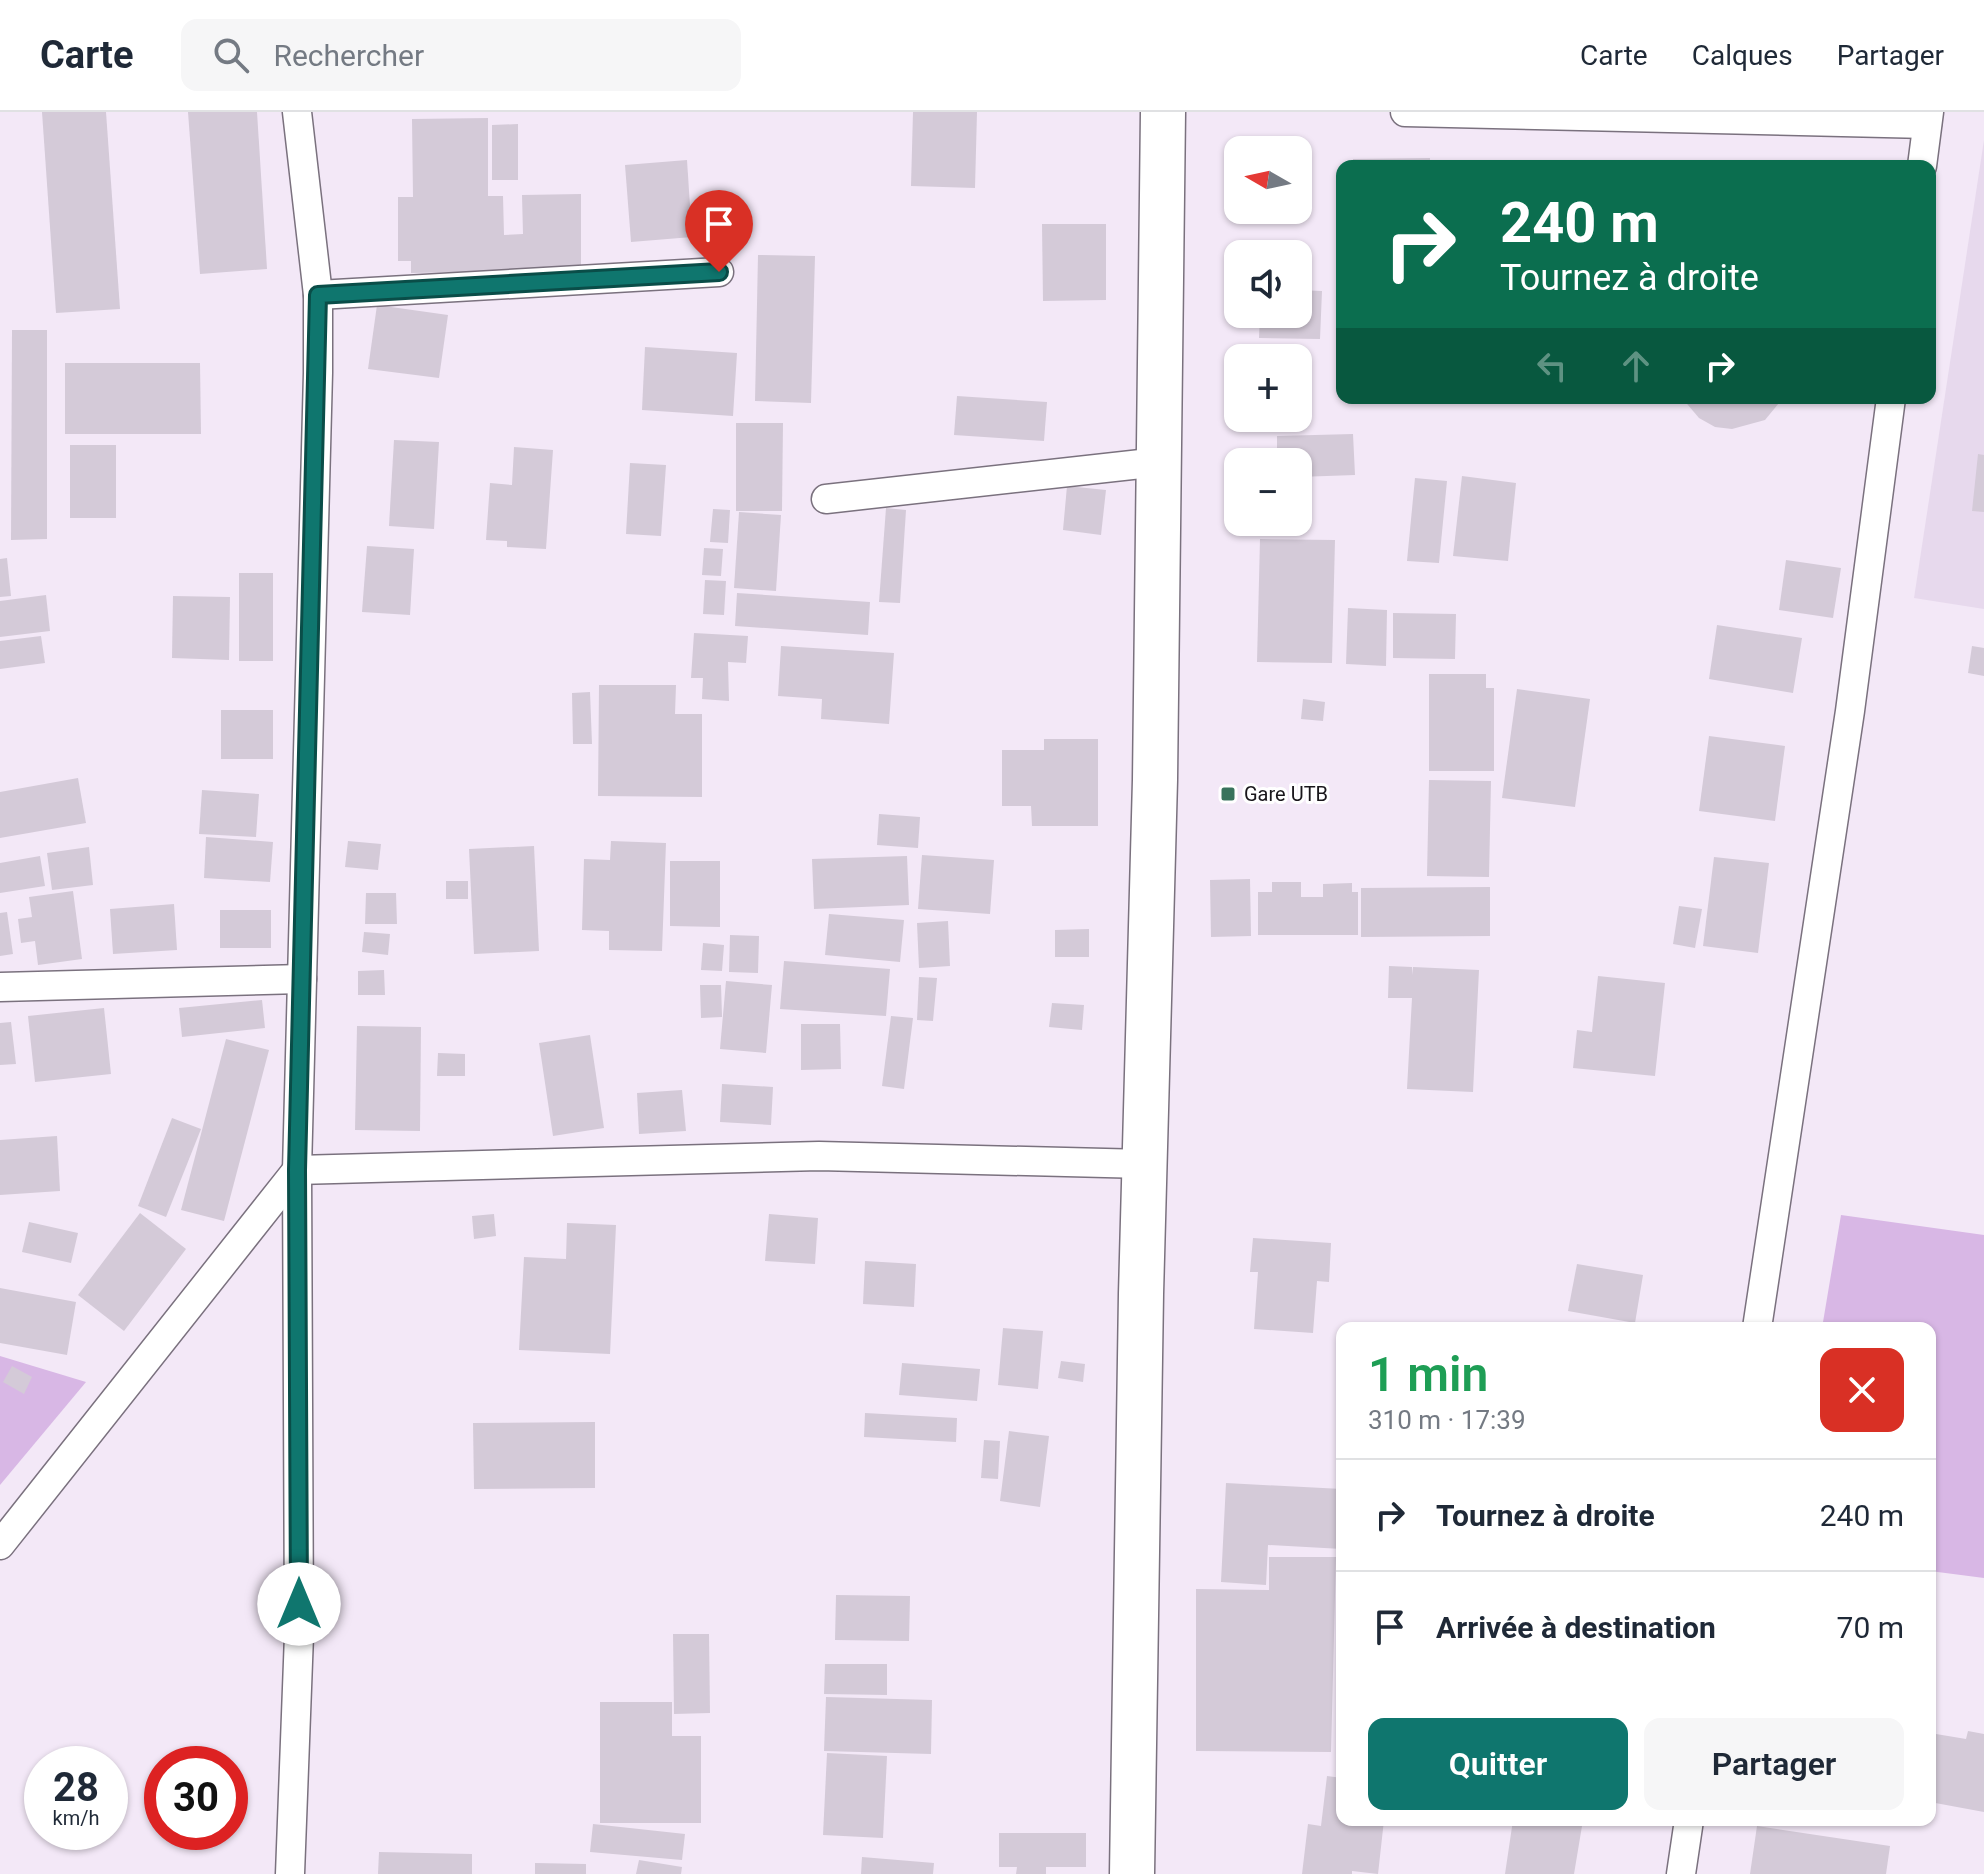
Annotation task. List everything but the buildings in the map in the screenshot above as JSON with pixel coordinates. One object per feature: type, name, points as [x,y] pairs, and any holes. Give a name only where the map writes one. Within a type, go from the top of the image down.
[{"type":"main road","points":[[1132,1874],[1155,780],[1163,112]]},
{"type":"street","points":[[290,1874],[299,1635],[297,1170],[318,295],[297,112]]},
{"type":"street","points":[[1405,112],[1928,118],[1923,160]]},
{"type":"street","points":[[318,295],[719,272]]},
{"type":"street","points":[[1758,1322],[1850,711],[1890,404]]},
{"type":"street","points":[[826,499],[1159,462]]},
{"type":"street","points":[[0,987],[302,979]]},
{"type":"street","points":[[297,1170],[819,1156],[1145,1164]]},
{"type":"street","points":[[0,1545],[297,1170]]},
{"type":"street","points":[[1681,1874],[1688,1826]]},
{"type":"shaded area","points":[[1984,140],[1984,609],[1914,598]]},
{"type":"shaded area","points":[[1841,1215],[1984,1235],[1984,1578],[1936,1572],[1936,1322],[1823,1322]]},
{"type":"shaded area","points":[[0,1356],[86,1382],[0,1485]]},
{"type":"place","name":"Gare UTB","points":[[1228,794]]},
{"type":"route","points":[[299,1604],[297,1170],[318,295],[719,272]]}]
